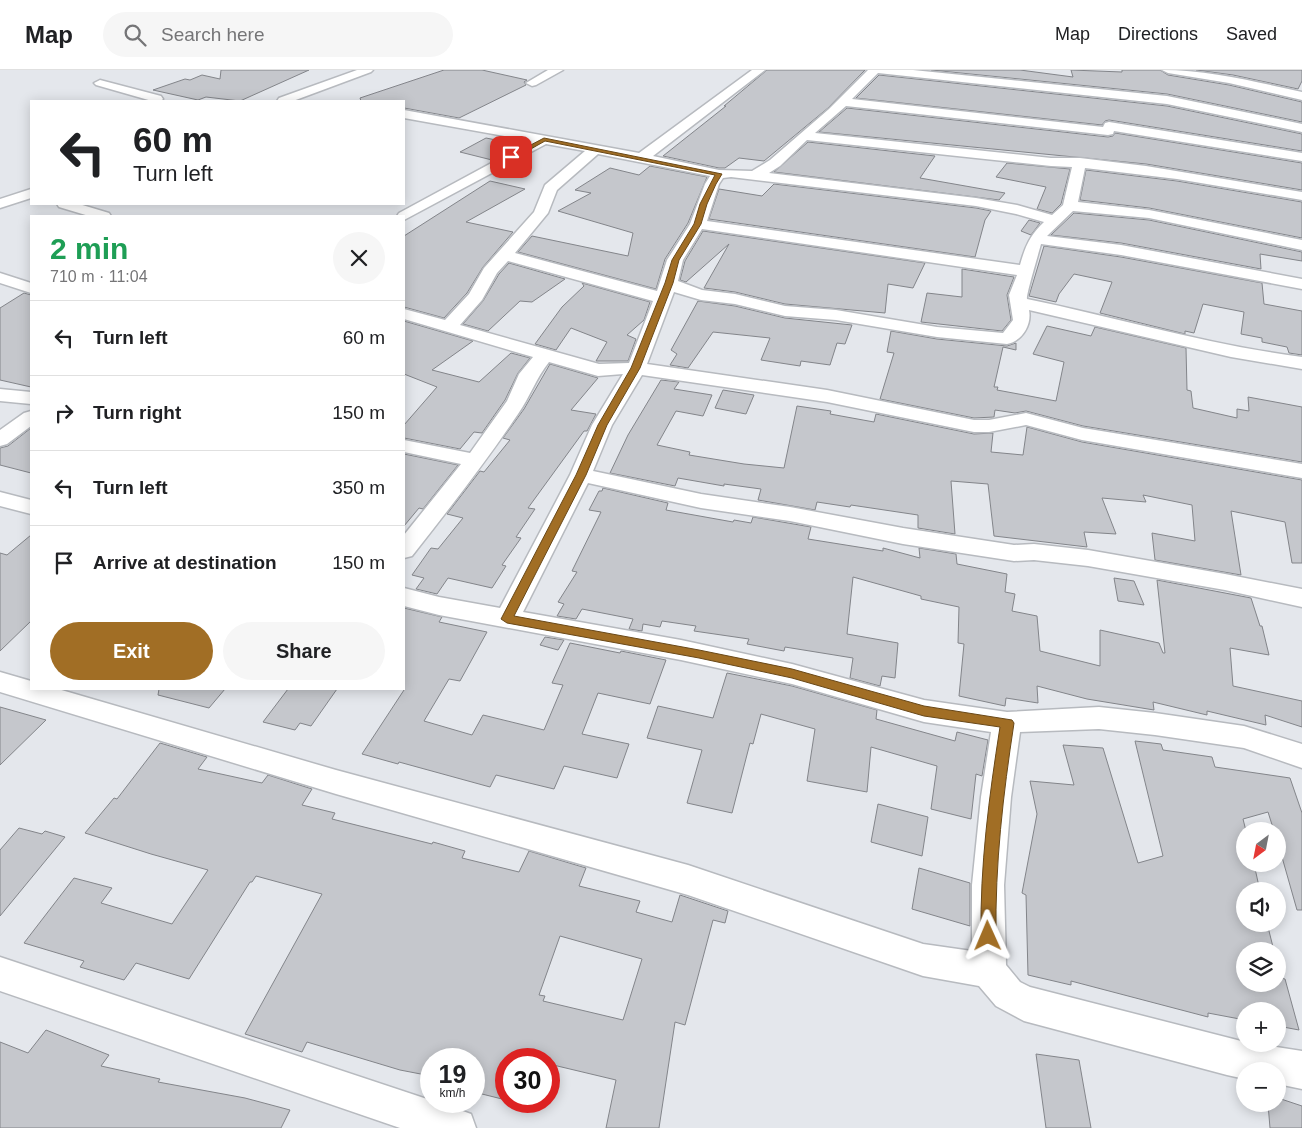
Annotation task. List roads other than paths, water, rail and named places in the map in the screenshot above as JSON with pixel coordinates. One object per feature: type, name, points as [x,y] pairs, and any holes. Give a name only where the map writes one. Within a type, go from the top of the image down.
[{"type":"street","points":[[286,100],[367,70]]},
{"type":"street","points":[[532,83],[557,70]]},
{"type":"street","points":[[642,158],[759,70]]},
{"type":"street","points":[[754,175],[775,163],[845,102],[874,70]]},
{"type":"street","points":[[881,70],[1111,114],[1302,157]]},
{"type":"street","points":[[1168,70],[1229,80],[1302,96]]},
{"type":"street","points":[[100,83],[155,100]]},
{"type":"street","points":[[301,94],[328,100]]},
{"type":"street","points":[[845,102],[1111,114],[1189,104],[1302,128]]},
{"type":"street","points":[[405,114],[596,149],[719,174],[754,175],[929,196],[1033,213],[1056,221]]},
{"type":"street","points":[[505,255],[666,290],[682,290],[701,295],[736,299],[785,311],[836,315],[937,332],[1003,339],[1012,336],[1022,320],[1018,295],[1027,271],[1033,245],[1070,206],[1084,163],[1098,147],[1111,114]]},
{"type":"street","points":[[804,136],[1015,158],[1084,163],[1206,178],[1302,196]]},
{"type":"street","points":[[405,215],[544,140]]},
{"type":"street","points":[[449,326],[476,296],[490,271],[541,212],[550,188],[596,149]]},
{"type":"street","points":[[507,619],[581,475],[602,425],[636,368],[666,290],[675,260],[698,224],[706,197],[719,174]]},
{"type":"street","points":[[0,204],[30,194]]},
{"type":"street","points":[[67,205],[101,215]]},
{"type":"street","points":[[1070,206],[1149,214],[1302,244]]},
{"type":"street","points":[[698,224],[1027,271]]},
{"type":"street","points":[[1039,237],[1302,284]]},
{"type":"street","points":[[0,278],[30,288]]},
{"type":"street","points":[[1019,303],[1094,318],[1201,346],[1302,363]]},
{"type":"street","points":[[405,314],[598,370],[636,368],[827,396],[974,426],[989,426],[1026,419],[1082,434],[1302,472]]},
{"type":"street","points":[[405,549],[475,461],[517,402],[529,374],[545,355]]},
{"type":"street","points":[[0,395],[30,398]]},
{"type":"street","points":[[0,440],[30,418]]},
{"type":"street","points":[[405,446],[475,461]]},
{"type":"street","points":[[581,475],[701,501],[790,514],[903,536],[1014,553],[1034,552],[1088,558],[1225,582],[1302,598]]},
{"type":"street","points":[[0,499],[30,507]]},
{"type":"street","points":[[405,596],[439,606],[699,654],[792,674],[924,711],[1007,723],[1099,718],[1155,724],[1244,737],[1302,756]]},
{"type":"street","points":[[0,682],[336,782],[688,880],[923,960],[989,971]]},
{"type":"street","points":[[1007,723],[996,797],[988,885],[989,971],[1008,994],[1024,1002],[1228,1057],[1302,1070]]},
{"type":"street","points":[[0,974],[457,1128]]}]
